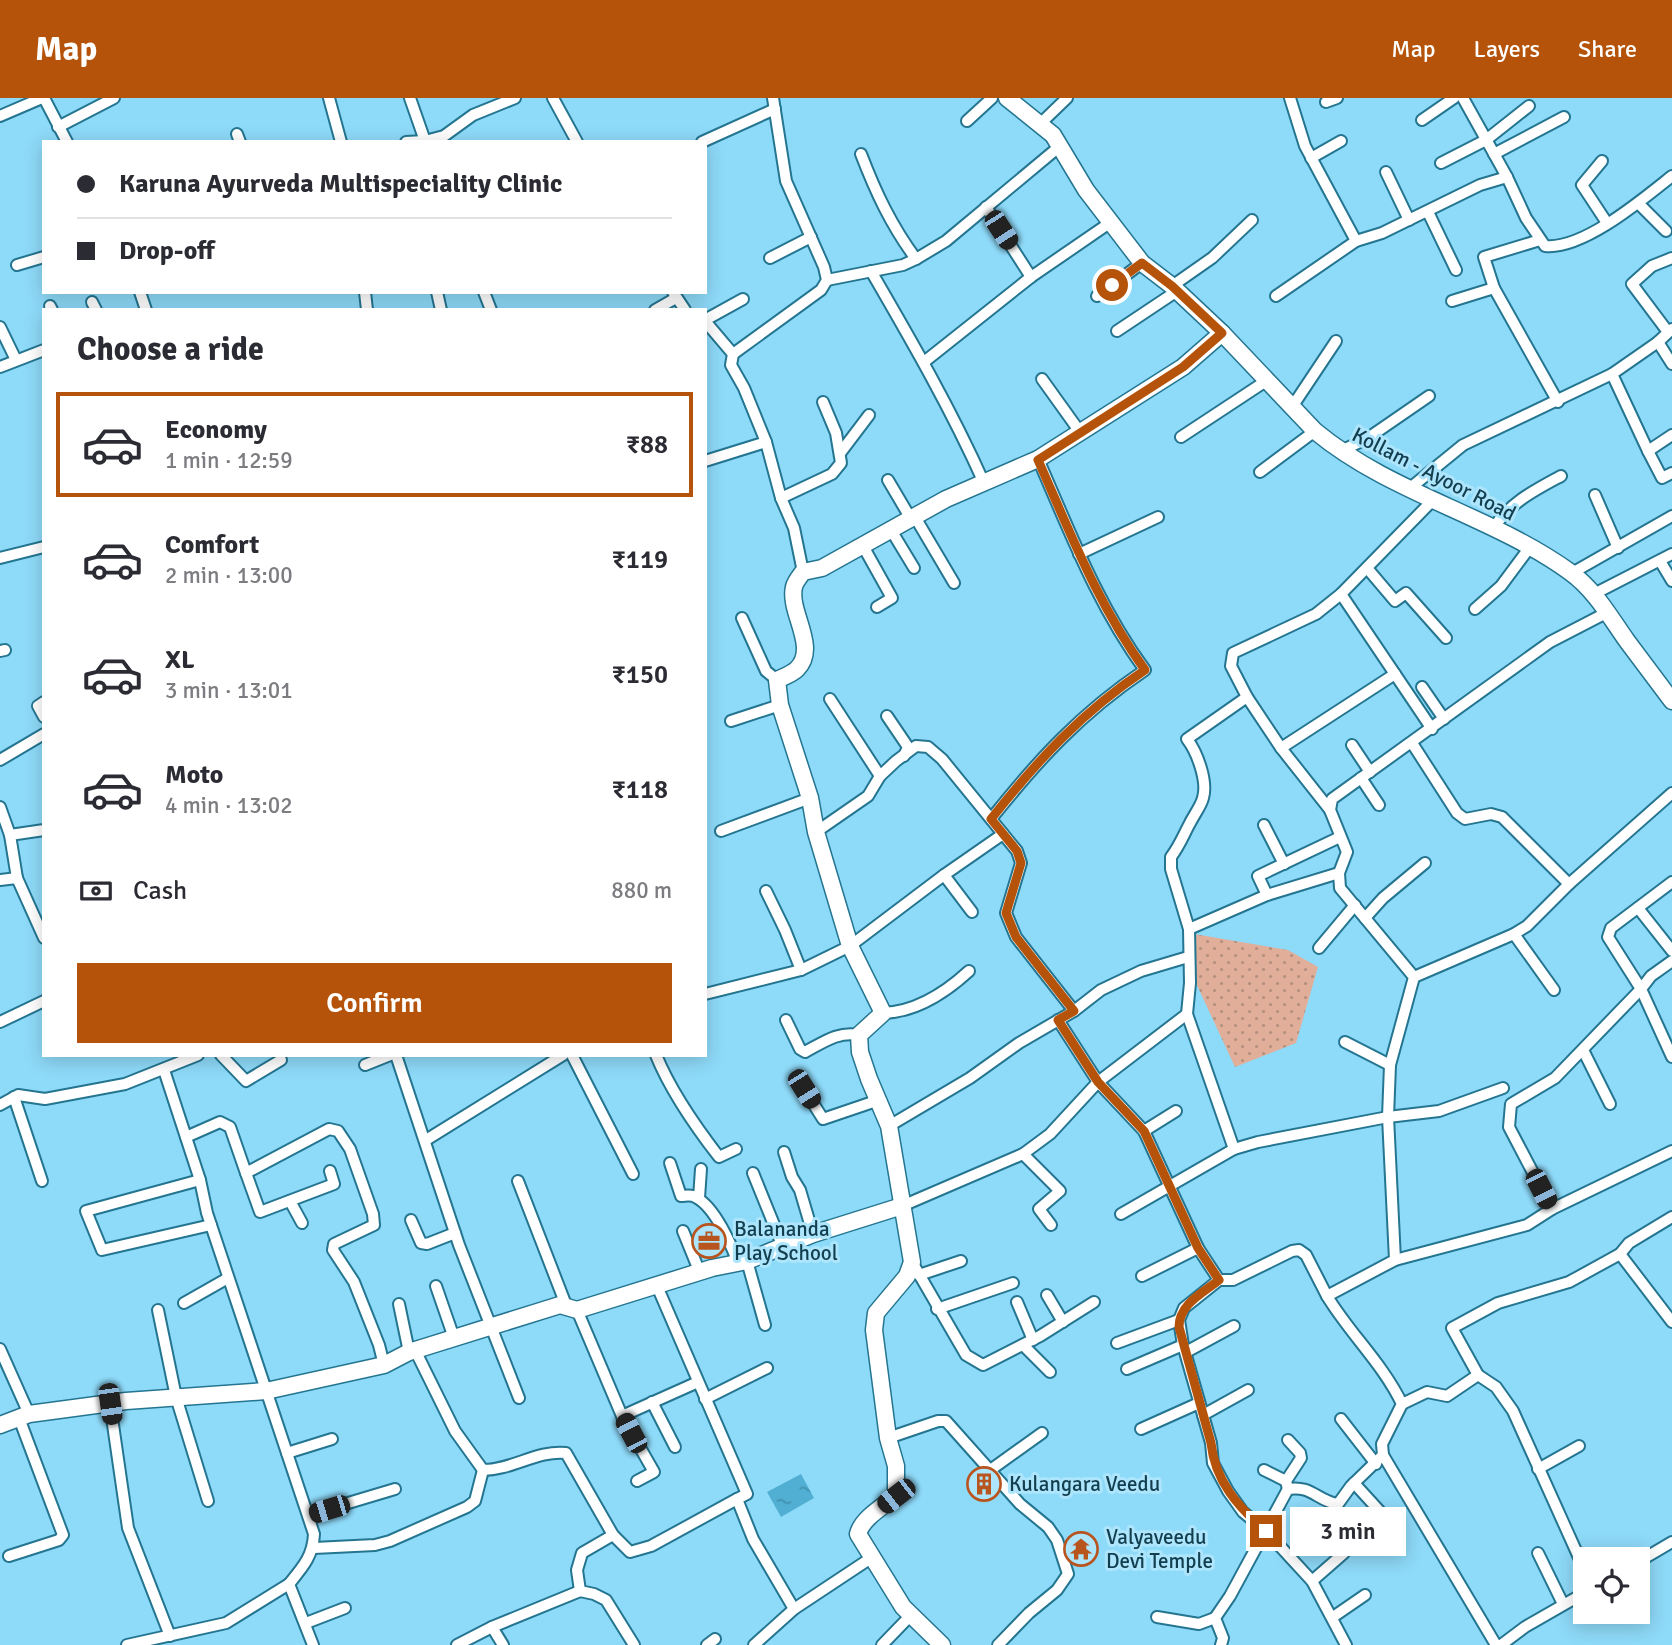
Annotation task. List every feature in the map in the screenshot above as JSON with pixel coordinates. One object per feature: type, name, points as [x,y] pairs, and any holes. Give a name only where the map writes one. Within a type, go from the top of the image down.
[{"type":"street","points":[[0,116],[43,98],[66,140]]},
{"type":"street","points":[[58,127],[114,98]]},
{"type":"street","points":[[330,98],[340,140]]},
{"type":"street","points":[[410,98],[425,140]]},
{"type":"street","points":[[445,139],[473,115],[515,98]]},
{"type":"street","points":[[553,98],[576,140]]},
{"type":"street","points":[[967,121],[992,98]]},
{"type":"street","name":"Kollam - Ayoor Road","points":[[1007,98],[1053,135],[1086,190],[1142,263],[1175,288],[1222,333],[1315,431],[1378,474],[1530,547],[1572,573],[1594,594],[1672,701]]},
{"type":"street","points":[[1040,124],[1067,98]]},
{"type":"street","points":[[1290,98],[1311,158],[1356,241]]},
{"type":"street","points":[[1326,102],[1337,98]]},
{"type":"street","points":[[1422,120],[1454,98]]},
{"type":"street","points":[[1463,98],[1507,177],[1526,218],[1545,246],[1560,245],[1607,223],[1639,204],[1672,176]]},
{"type":"street","points":[[706,140],[774,104],[786,181],[827,280]]},
{"type":"street","points":[[1441,163],[1486,140],[1529,106]]},
{"type":"street","points":[[1493,154],[1564,117]]},
{"type":"street","points":[[1311,158],[1341,141]]},
{"type":"street","points":[[803,572],[793,528],[781,498],[765,442],[744,387],[731,365],[733,354],[821,290],[827,280],[903,265],[946,241],[1060,146]]},
{"type":"street","points":[[861,154],[887,216],[916,259]]},
{"type":"street","points":[[1602,161],[1582,185],[1607,223]]},
{"type":"street","points":[[1386,172],[1409,220]]},
{"type":"street","points":[[1276,296],[1356,241],[1382,233],[1479,185],[1507,177]]},
{"type":"street","points":[[1639,204],[1666,231]]},
{"type":"street","points":[[986,207],[1031,277]]},
{"type":"street","points":[[1428,212],[1455,270]]},
{"type":"street","points":[[1117,331],[1212,258],[1252,220]]},
{"type":"street","points":[[924,362],[1031,277],[1111,222]]},
{"type":"street","points":[[770,258],[811,237]]},
{"type":"street","points":[[1540,240],[1483,257],[1494,288],[1558,402]]},
{"type":"street","points":[[18,265],[42,258]]},
{"type":"street","points":[[1409,489],[1463,445],[1612,374],[1658,342],[1670,330],[1632,284],[1652,266],[1672,258]]},
{"type":"street","points":[[1097,296],[1142,263]]},
{"type":"street","points":[[871,271],[924,362],[984,483]]},
{"type":"street","points":[[1452,302],[1494,288]]},
{"type":"street","points":[[658,308],[674,295]]},
{"type":"street","points":[[707,320],[743,299]]},
{"type":"street","points":[[707,323],[733,354]]},
{"type":"street","points":[[0,327],[16,360]]},
{"type":"street","points":[[777,680],[797,669],[803,657],[804,646],[794,604],[794,586],[803,572],[822,568],[946,499],[1038,460],[1183,367],[1222,333]]},
{"type":"street","points":[[1292,407],[1336,341]]},
{"type":"street","points":[[1658,342],[1672,364]]},
{"type":"street","points":[[0,367],[42,351]]},
{"type":"street","points":[[1612,374],[1662,478],[1672,473]]},
{"type":"street","points":[[1042,379],[1080,432]]},
{"type":"street","points":[[1181,437],[1266,382]]},
{"type":"street","points":[[1342,451],[1368,438],[1429,396]]},
{"type":"street","points":[[781,498],[832,474],[841,463],[841,452],[823,402]]},
{"type":"street","points":[[841,452],[869,415]]},
{"type":"street","points":[[1260,472],[1315,431]]},
{"type":"street","points":[[1648,451],[1672,435]]},
{"type":"street","points":[[707,460],[765,442]]},
{"type":"street","points":[[991,819],[1063,735],[1112,692],[1145,670],[1118,631],[1079,554],[1038,460]]},
{"type":"street","points":[[1493,529],[1502,514],[1528,494],[1561,476]]},
{"type":"street","points":[[888,480],[954,583]]},
{"type":"street","points":[[1595,495],[1618,548]]},
{"type":"street","points":[[1414,977],[1340,888],[1339,873],[1347,852],[1330,810],[1281,748],[1247,697],[1231,666],[1233,653],[1317,614],[1341,594],[1432,501]]},
{"type":"street","points":[[1572,573],[1672,516]]},
{"type":"street","points":[[1079,554],[1158,517]]},
{"type":"street","points":[[891,530],[914,568]]},
{"type":"street","points":[[863,546],[892,598],[877,607]]},
{"type":"street","points":[[1475,609],[1501,586],[1530,547]]},
{"type":"street","points":[[0,558],[42,548]]},
{"type":"street","points":[[1594,594],[1672,554]]},
{"type":"street","points":[[1660,561],[1672,580]]},
{"type":"street","points":[[1367,568],[1395,601],[1406,593],[1446,638]]},
{"type":"street","points":[[1341,594],[1432,729]]},
{"type":"street","points":[[1330,810],[1332,799],[1550,642],[1608,612]]},
{"type":"street","points":[[742,618],[766,671],[777,680],[780,705],[810,798],[816,832],[850,946],[883,1013]]},
{"type":"street","points":[[1281,748],[1395,674]]},
{"type":"street","points":[[1422,687],[1444,719]]},
{"type":"street","points":[[1234,1149],[1187,1014],[1190,983],[1189,929],[1171,869],[1171,857],[1182,843],[1187,827],[1204,797],[1201,770],[1195,750],[1187,739],[1247,697]]},
{"type":"street","points":[[830,699],[880,776]]},
{"type":"street","points":[[731,721],[780,705]]},
{"type":"street","points":[[887,716],[906,741],[908,747],[904,756]]},
{"type":"street","points":[[0,760],[42,735]]},
{"type":"street","points":[[1412,743],[1457,813],[1465,820],[1491,814],[1502,817],[1569,884]]},
{"type":"street","points":[[1352,745],[1379,805]]},
{"type":"street","points":[[816,832],[868,796],[880,776],[904,756],[916,747],[928,747],[942,759],[1017,851],[1021,863],[1006,913],[1016,937],[1074,1011]]},
{"type":"street","points":[[1414,977],[1527,926],[1569,884],[1672,793]]},
{"type":"street","points":[[721,831],[810,798]]},
{"type":"street","points":[[0,807],[10,835],[17,878],[42,934]]},
{"type":"street","points":[[1264,825],[1284,863]]},
{"type":"street","points":[[10,835],[42,830]]},
{"type":"street","points":[[707,993],[800,970],[850,946],[1003,834]]},
{"type":"street","points":[[1268,895],[1258,876],[1340,837]]},
{"type":"street","points":[[1365,918],[1383,898],[1425,863]]},
{"type":"street","points":[[1189,929],[1268,895],[1339,873]]},
{"type":"street","points":[[944,875],[972,912]]},
{"type":"street","points":[[0,880],[17,878]]},
{"type":"street","points":[[1672,882],[1611,928],[1608,937],[1641,989],[1672,1057]]},
{"type":"street","points":[[766,891],[800,970]]},
{"type":"street","points":[[1319,948],[1355,905]]},
{"type":"street","points":[[1638,908],[1672,951]]},
{"type":"street","points":[[1514,934],[1554,990]]},
{"type":"street","points":[[889,1126],[970,1078],[1019,1043],[1074,1011],[1101,990],[1141,971],[1188,957]]},
{"type":"street","points":[[1552,1209],[1509,1126],[1511,1104],[1555,1078],[1651,976],[1672,961]]},
{"type":"street","points":[[859,1035],[883,1013],[899,1012],[920,1004],[948,989],[969,971]]},
{"type":"street","points":[[1395,1260],[1388,1117],[1390,1065],[1414,977]]},
{"type":"street","points":[[0,1022],[42,1002]]},
{"type":"street","points":[[0,1425],[24,1416],[110,1404],[267,1391],[384,1365],[412,1351],[560,1305],[572,1307],[743,1262],[813,1234],[902,1206],[1023,1154],[1050,1133],[1098,1082],[1187,1014]]},
{"type":"street","points":[[786,1020],[800,1049],[806,1052],[845,1032],[859,1035]]},
{"type":"street","points":[[1058,1020],[1098,1082],[1144,1131],[1198,1248],[1219,1280]]},
{"type":"street","points":[[859,1035],[860,1052],[889,1126],[902,1206],[916,1268],[937,1309],[966,1355],[983,1364],[1028,1342],[1094,1302]]},
{"type":"street","points":[[1345,1042],[1390,1065]]},
{"type":"street","points":[[1583,1050],[1610,1104]]},
{"type":"street","points":[[0,1105],[18,1095],[45,1099],[125,1084],[193,1057]]},
{"type":"street","points":[[223,1057],[246,1081],[281,1060]]},
{"type":"street","points":[[365,1065],[385,1057]]},
{"type":"street","points":[[397,1057],[455,1233],[519,1398]]},
{"type":"street","points":[[426,1140],[560,1057]]},
{"type":"street","points":[[573,1057],[633,1174]]},
{"type":"street","points":[[657,1057],[678,1098],[719,1157],[736,1149]]},
{"type":"street","points":[[127,1645],[226,1623],[289,1584],[308,1561],[314,1534],[228,1278],[164,1070]]},
{"type":"street","points":[[1121,1214],[1234,1149],[1388,1117],[1439,1111],[1503,1088]]},
{"type":"street","points":[[804,1089],[823,1119],[879,1100]]},
{"type":"street","points":[[14,1097],[42,1181]]},
{"type":"street","points":[[1144,1131],[1176,1111]]},
{"type":"street","points":[[186,1137],[220,1122],[230,1127],[260,1212],[334,1184],[330,1171]]},
{"type":"street","points":[[246,1173],[329,1129],[338,1131],[344,1139],[373,1214],[374,1224],[334,1244],[333,1250],[354,1282],[384,1365]]},
{"type":"street","points":[[1327,1296],[1395,1260],[1527,1225],[1552,1209],[1672,1151]]},
{"type":"street","points":[[784,1152],[792,1177],[800,1190],[813,1234]]},
{"type":"street","points":[[1023,1154],[1060,1191],[1038,1209],[1051,1225]]},
{"type":"street","points":[[670,1163],[681,1196],[699,1198],[727,1234],[743,1262],[765,1325]]},
{"type":"street","points":[[699,1198],[701,1169]]},
{"type":"street","points":[[754,1172],[783,1247]]},
{"type":"street","points":[[200,1180],[86,1211],[102,1250],[211,1225]]},
{"type":"street","points":[[518,1181],[622,1416],[654,1472],[637,1481]]},
{"type":"street","points":[[290,1200],[302,1223]]},
{"type":"street","points":[[1574,1547],[1506,1399],[1496,1387],[1478,1375],[1451,1328],[1498,1303],[1569,1282],[1620,1254],[1629,1244],[1672,1217]]},
{"type":"street","points":[[411,1220],[421,1243],[427,1244],[455,1233]]},
{"type":"street","points":[[683,1231],[700,1273]]},
{"type":"street","points":[[1142,1276],[1198,1248]]},
{"type":"street","points":[[1346,1645],[1312,1581],[1266,1531],[1244,1512],[1228,1491],[1213,1462],[1211,1443],[1184,1349],[1179,1320],[1184,1308],[1219,1280],[1233,1280],[1299,1250],[1306,1255],[1327,1296],[1350,1332],[1382,1367],[1402,1404]]},
{"type":"street","points":[[1620,1254],[1672,1322]]},
{"type":"street","points":[[936,1643],[911,1615],[871,1558],[858,1534],[859,1528],[871,1516],[896,1496],[896,1466],[888,1438],[874,1330],[876,1313],[916,1268],[961,1261]]},
{"type":"street","points":[[184,1303],[228,1278]]},
{"type":"street","points":[[937,1309],[1013,1283]]},
{"type":"street","points":[[436,1286],[454,1338]]},
{"type":"street","points":[[483,1470],[535,1458],[546,1452],[566,1453],[612,1535],[630,1552],[639,1552],[747,1494],[657,1286]]},
{"type":"street","points":[[1047,1295],[1063,1322]]},
{"type":"street","points":[[1017,1302],[1028,1342],[1051,1372]]},
{"type":"street","points":[[399,1304],[412,1351],[455,1431],[483,1470]]},
{"type":"street","points":[[158,1310],[176,1397],[208,1501]]},
{"type":"street","points":[[1117,1343],[1179,1320]]},
{"type":"street","points":[[1127,1369],[1184,1349],[1234,1326]]},
{"type":"street","points":[[0,1349],[63,1535],[59,1540],[9,1556]]},
{"type":"street","points":[[705,1399],[767,1368]]},
{"type":"street","points":[[1264,1470],[1287,1485],[1313,1492],[1328,1503],[1338,1504],[1354,1482],[1380,1459],[1382,1444],[1402,1404],[1427,1392],[1447,1396],[1478,1375]]},
{"type":"street","points":[[622,1416],[698,1382]]},
{"type":"street","points":[[1203,1415],[1248,1390]]},
{"type":"street","points":[[652,1402],[675,1447]]},
{"type":"street","points":[[1141,1429],[1199,1403]]},
{"type":"street","points":[[110,1404],[128,1528],[170,1636]]},
{"type":"street","points":[[1341,1419],[1380,1459],[1499,1645],[1573,1599]]},
{"type":"street","points":[[888,1438],[938,1421],[946,1421],[989,1471],[1057,1540],[1068,1574],[1057,1590],[1029,1613],[998,1645]]},
{"type":"street","points":[[989,1471],[1042,1433]]},
{"type":"street","points":[[287,1453],[332,1439]]},
{"type":"street","points":[[1157,1617],[1199,1624],[1215,1618],[1266,1531],[1301,1458],[1300,1452],[1289,1440]]},
{"type":"street","points":[[1538,1469],[1579,1446]]},
{"type":"street","points":[[313,1548],[375,1545],[467,1507],[475,1501],[483,1470]]},
{"type":"street","points":[[1354,1482],[1395,1528]]},
{"type":"street","points":[[308,1515],[395,1489]]},
{"type":"street","points":[[737,1499],[753,1539],[794,1609]]},
{"type":"street","points":[[580,1591],[577,1570],[582,1553],[612,1535]]},
{"type":"street","points":[[1650,1555],[1672,1542]]},
{"type":"street","points":[[1312,1581],[1344,1553]]},
{"type":"street","points":[[1538,1553],[1563,1604]]},
{"type":"street","points":[[754,1645],[794,1609],[871,1558]]},
{"type":"street","points":[[289,1584],[313,1645]]},
{"type":"street","points":[[457,1645],[492,1627],[580,1591],[606,1600],[634,1645]]},
{"type":"street","points":[[1333,1617],[1365,1595]]},
{"type":"street","points":[[306,1623],[345,1608]]},
{"type":"street","points":[[882,1645],[911,1615]]},
{"type":"street","points":[[1215,1618],[1223,1638],[1221,1645]]},
{"type":"street","points":[[492,1627],[503,1645]]},
{"type":"shaded area","points":[[1194,934],[1288,950],[1318,967],[1296,1043],[1235,1067],[1195,981]]},
{"type":"water","points":[[801,1474],[814,1498],[781,1517],[767,1492]]},
{"type":"place","name":"Balananda Play School","points":[[709,1241]]},
{"type":"place","name":"Kulangara Veedu","points":[[984,1484]]},
{"type":"place","name":"Valyaveedu Devi Temple","points":[[1081,1549]]},
{"type":"route","points":[[1112,285],[1142,263],[1172,286],[1222,333],[1183,367],[1038,460],[1087,573],[1118,631],[1145,670],[1112,692],[1063,735],[991,819],[1017,851],[1021,863],[1006,913],[1016,937],[1074,1011],[1058,1020],[1098,1082],[1144,1131],[1198,1248],[1219,1280],[1184,1308],[1179,1327],[1211,1443],[1213,1462],[1228,1491],[1244,1512],[1266,1531]]}]
